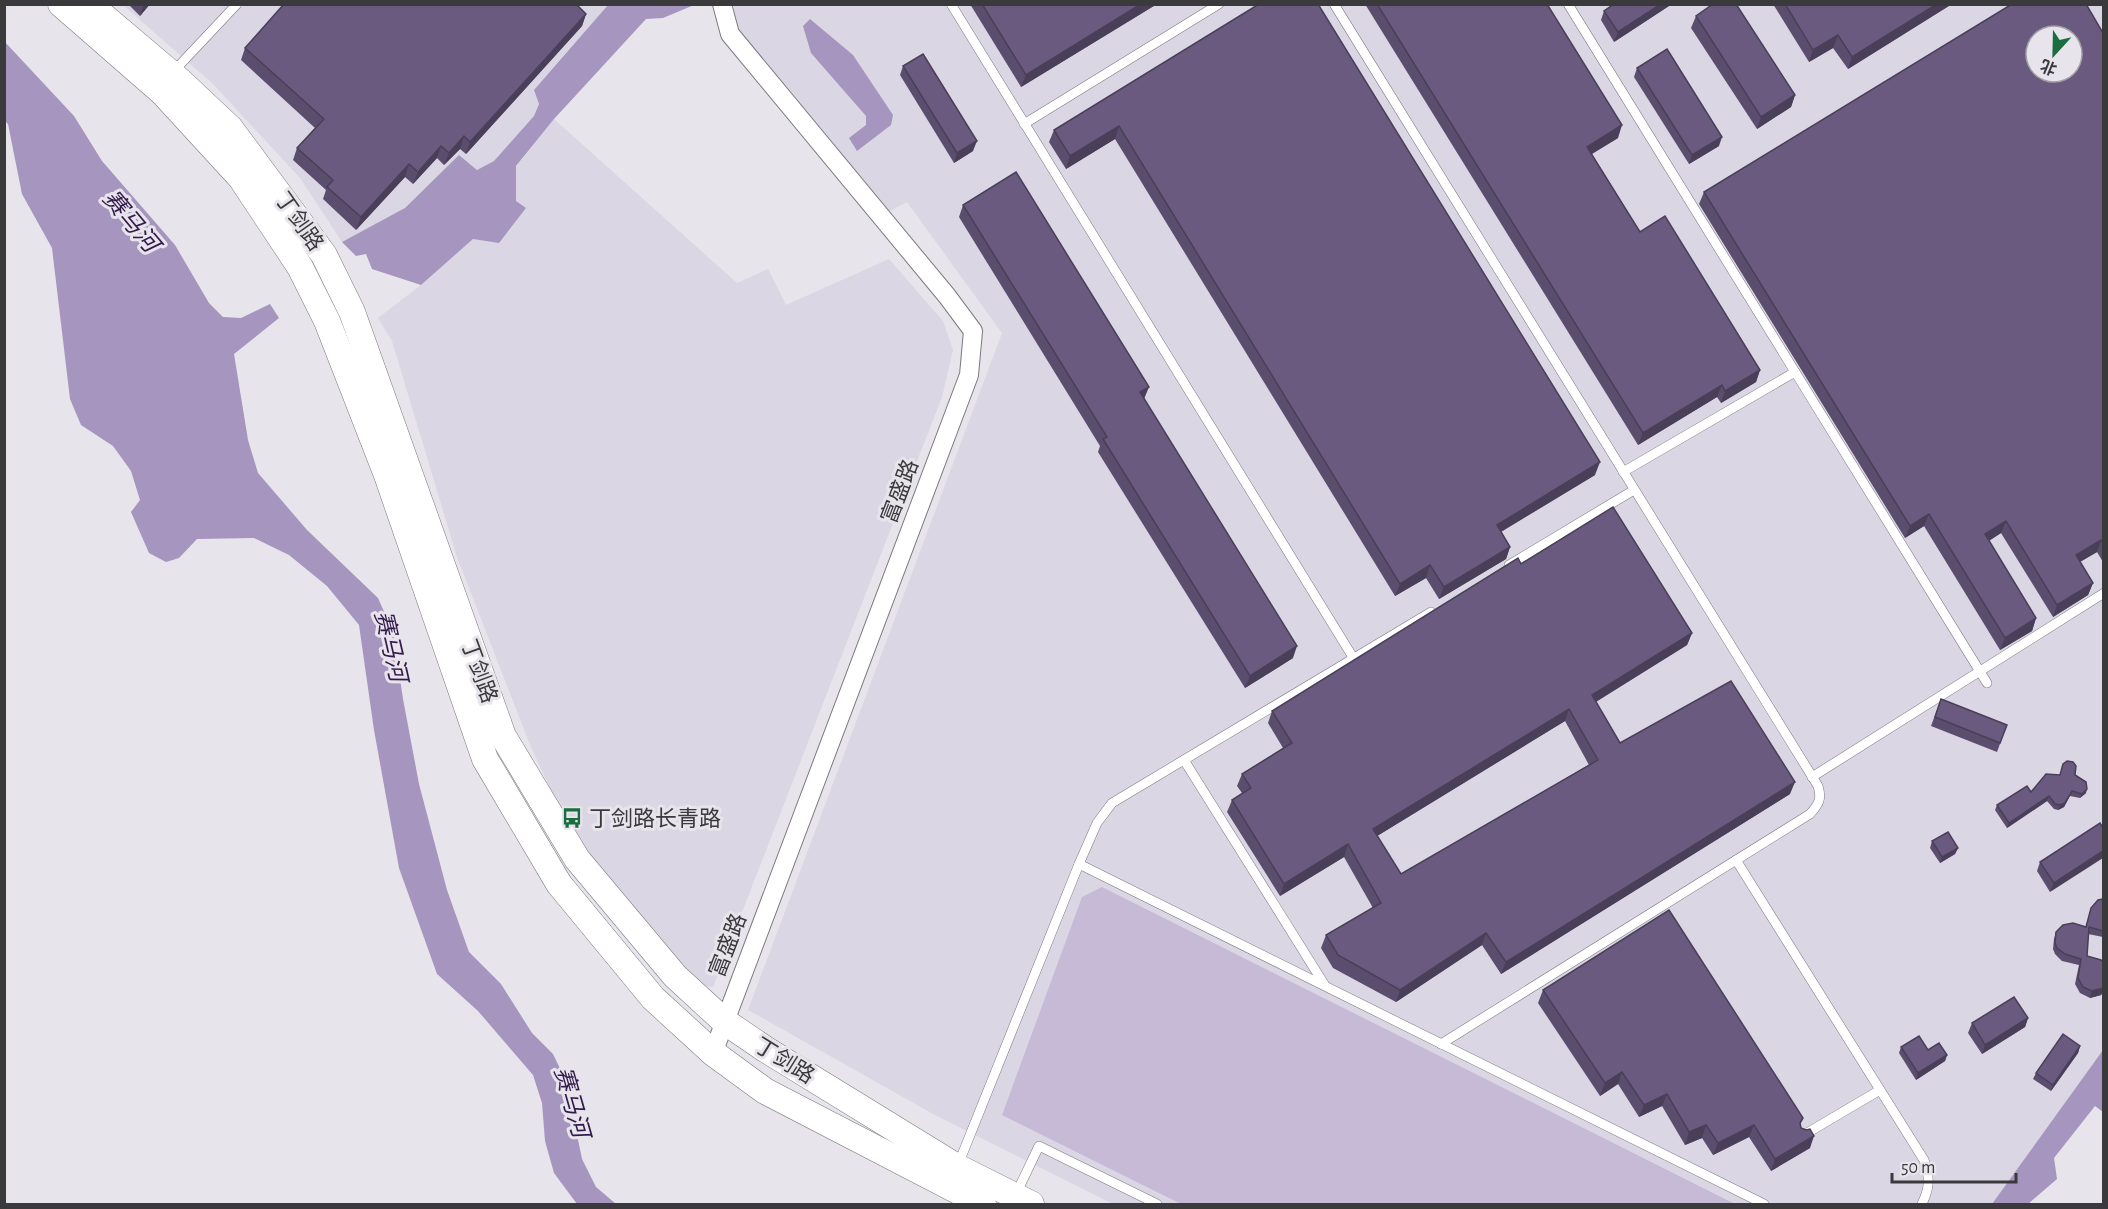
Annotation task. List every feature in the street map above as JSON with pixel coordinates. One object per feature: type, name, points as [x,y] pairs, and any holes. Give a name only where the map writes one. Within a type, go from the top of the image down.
[{"type":"main road","name":"丁剑路","points":[[61,4],[164,93],[241,178],[300,267],[327,321],[387,475],[485,759],[559,884],[654,998],[713,1053],[765,1091],[983,1204]]},
{"type":"main road","name":"丁剑路","points":[[89,4],[230,128],[324,255],[352,312],[503,736],[577,859],[675,976],[724,1021],[765,1049],[957,1167],[1023,1200]]},
{"type":"street","name":"富盛路","points":[[713,1053],[969,375],[973,331],[947,296],[730,34],[722,4]]},
{"type":"lane","points":[[171,74],[237,4]]},
{"type":"lane","points":[[951,4],[1354,659]]},
{"type":"lane","points":[[1024,124],[1220,4]]},
{"type":"lane","points":[[1334,4],[1812,777],[1821,796],[1819,804],[1810,814],[1441,1044]]},
{"type":"lane","points":[[1568,4],[1987,683]]},
{"type":"lane","points":[[1623,472],[1795,372]]},
{"type":"lane","points":[[1498,572],[1634,490]]},
{"type":"lane","points":[[1812,777],[2103,593]]},
{"type":"lane","points":[[957,1167],[1079,864],[1097,823],[1112,803],[1444,604]]},
{"type":"lane","points":[[1184,760],[1326,986]]},
{"type":"lane","points":[[1736,860],[1924,1160],[1930,1176],[1927,1194],[1922,1204]]},
{"type":"lane","points":[[1079,864],[1764,1204]]},
{"type":"lane","points":[[1802,1136],[1880,1090]]},
{"type":"lane","points":[[1023,1200],[1038,1146],[1157,1204]]},
{"type":"shaded area","points":[[123,5],[608,5],[534,90],[539,104],[534,116],[494,161],[477,170],[459,155],[405,209],[342,242],[300,178],[213,84]]},
{"type":"shaded area","points":[[734,5],[2103,5],[2103,1050],[1992,1204],[1113,1204],[935,1115],[748,1010],[1002,333],[907,202],[888,212],[735,31]]},
{"type":"shaded area","points":[[554,119],[737,283],[768,269],[786,305],[889,259],[943,321],[953,350],[942,397],[713,987],[698,985],[625,903],[564,818],[530,745],[457,557],[392,341],[378,318],[421,285],[516,201],[516,167]]},
{"type":"shaded area","points":[[1102,887],[1735,1204],[1181,1204],[1002,1115],[1082,897]]},
{"type":"water","points":[[608,5],[694,5],[663,18],[646,19],[554,119],[516,166],[516,201],[526,208],[499,243],[473,239],[421,285],[372,269],[366,254],[356,256],[342,242],[405,208],[459,155],[477,170],[494,161],[534,116],[539,104],[534,90]]},
{"type":"water","points":[[810,19],[853,55],[893,115],[891,125],[857,151],[849,138],[866,125],[866,116],[811,53],[803,26]]},
{"type":"water","name":"赛马河","points":[[4,41],[74,116],[102,161],[175,245],[209,303],[223,317],[241,318],[270,304],[279,318],[234,354],[248,440],[258,473],[307,530],[378,598],[393,632],[419,784],[447,890],[469,952],[501,984],[532,1033],[553,1054],[566,1081],[582,1159],[596,1187],[616,1204],[577,1204],[554,1173],[545,1141],[542,1103],[533,1075],[478,1011],[437,974],[399,868],[374,730],[359,625],[327,586],[289,555],[254,538],[197,539],[179,558],[166,562],[149,553],[131,512],[140,500],[131,471],[113,446],[81,425],[70,399],[52,248],[22,194],[8,124],[5,121]]},
{"type":"water","points":[[2103,1050],[2103,1112],[2095,1106],[2054,1158],[2057,1179],[2028,1204],[1992,1204]]},
{"type":"building","points":[[284,4],[576,4],[586,14],[470,142],[464,136],[449,153],[441,146],[418,172],[409,164],[361,217],[327,187],[333,180],[297,148],[324,119],[245,48]]},
{"type":"building","points":[[982,4],[1141,4],[1026,75]]},
{"type":"building","points":[[1259,4],[1318,4],[1600,462],[1497,525],[1510,547],[1444,587],[1430,565],[1400,584],[1119,126],[1070,156],[1054,130]]},
{"type":"building","points":[[1377,4],[1547,4],[1622,125],[1587,147],[1640,232],[1665,216],[1760,370],[1725,391],[1722,385],[1643,433]]},
{"type":"building","points":[[1614,4],[1661,4],[1618,32],[1604,11]]},
{"type":"building","points":[[1713,4],[1736,4],[1795,95],[1761,117],[1696,16]]},
{"type":"building","points":[[1785,4],[1937,4],[1852,57],[1838,35],[1813,50]]},
{"type":"building","points":[[2012,4],[2086,4],[2103,33],[2103,543],[2101,540],[2076,555],[2093,583],[2057,605],[2006,521],[1985,534],[2036,618],[2005,638],[1929,514],[1910,526],[1704,192]]},
{"type":"building","points":[[1667,49],[1722,137],[1692,155],[1637,68]]},
{"type":"building","points":[[923,54],[977,141],[957,153],[903,66]]},
{"type":"building","points":[[1016,172],[1149,387],[1140,392],[1297,646],[1250,676],[1103,439],[1107,437],[963,205]]},
{"type":"building","points":[[1613,507],[1692,633],[1592,695],[1620,743],[1731,681],[1795,782],[1506,962],[1486,933],[1400,990],[1338,955],[1326,935],[1381,903],[1348,844],[1284,884],[1232,800],[1251,788],[1242,774],[1292,743],[1272,711],[1518,558],[1521,564]],"holes":[[[1569,709],[1598,760],[1401,874],[1373,829]]]},
{"type":"building","points":[[1941,699],[2007,725],[2000,743],[1935,717]]},
{"type":"building","points":[[2067,761],[2073,762],[2076,766],[2075,775],[2086,782],[2087,789],[2082,794],[2072,791],[2065,803],[2060,805],[2055,804],[2049,796],[2009,823],[1997,805],[2027,786],[2031,792],[2046,774],[2060,775],[2063,764]]},
{"type":"building","points":[[2100,823],[2103,828],[2103,851],[2054,883],[2040,862]]},
{"type":"building","points":[[1948,832],[1958,848],[1942,857],[1932,841]]},
{"type":"building","points":[[2103,899],[2103,931],[2089,927],[2087,956],[2103,962],[2103,988],[2092,991],[2083,987],[2078,978],[2081,959],[2065,954],[2057,948],[2056,932],[2063,925],[2073,923],[2086,927],[2091,908],[2098,900]]},
{"type":"building","points":[[1669,910],[1803,1118],[1800,1123],[1801,1128],[1810,1129],[1814,1136],[1775,1159],[1754,1125],[1718,1143],[1706,1125],[1689,1132],[1667,1094],[1644,1105],[1622,1072],[1605,1083],[1543,990]]},
{"type":"building","points":[[2014,997],[2028,1018],[1985,1045],[1972,1023]]},
{"type":"building","points":[[2063,1034],[2080,1046],[2053,1085],[2036,1073]]},
{"type":"building","points":[[1919,1036],[1928,1050],[1939,1043],[1947,1055],[1918,1073],[1901,1047]]},
{"type":"place","name":"丁剑路长青路","points":[[572,818]]}]
